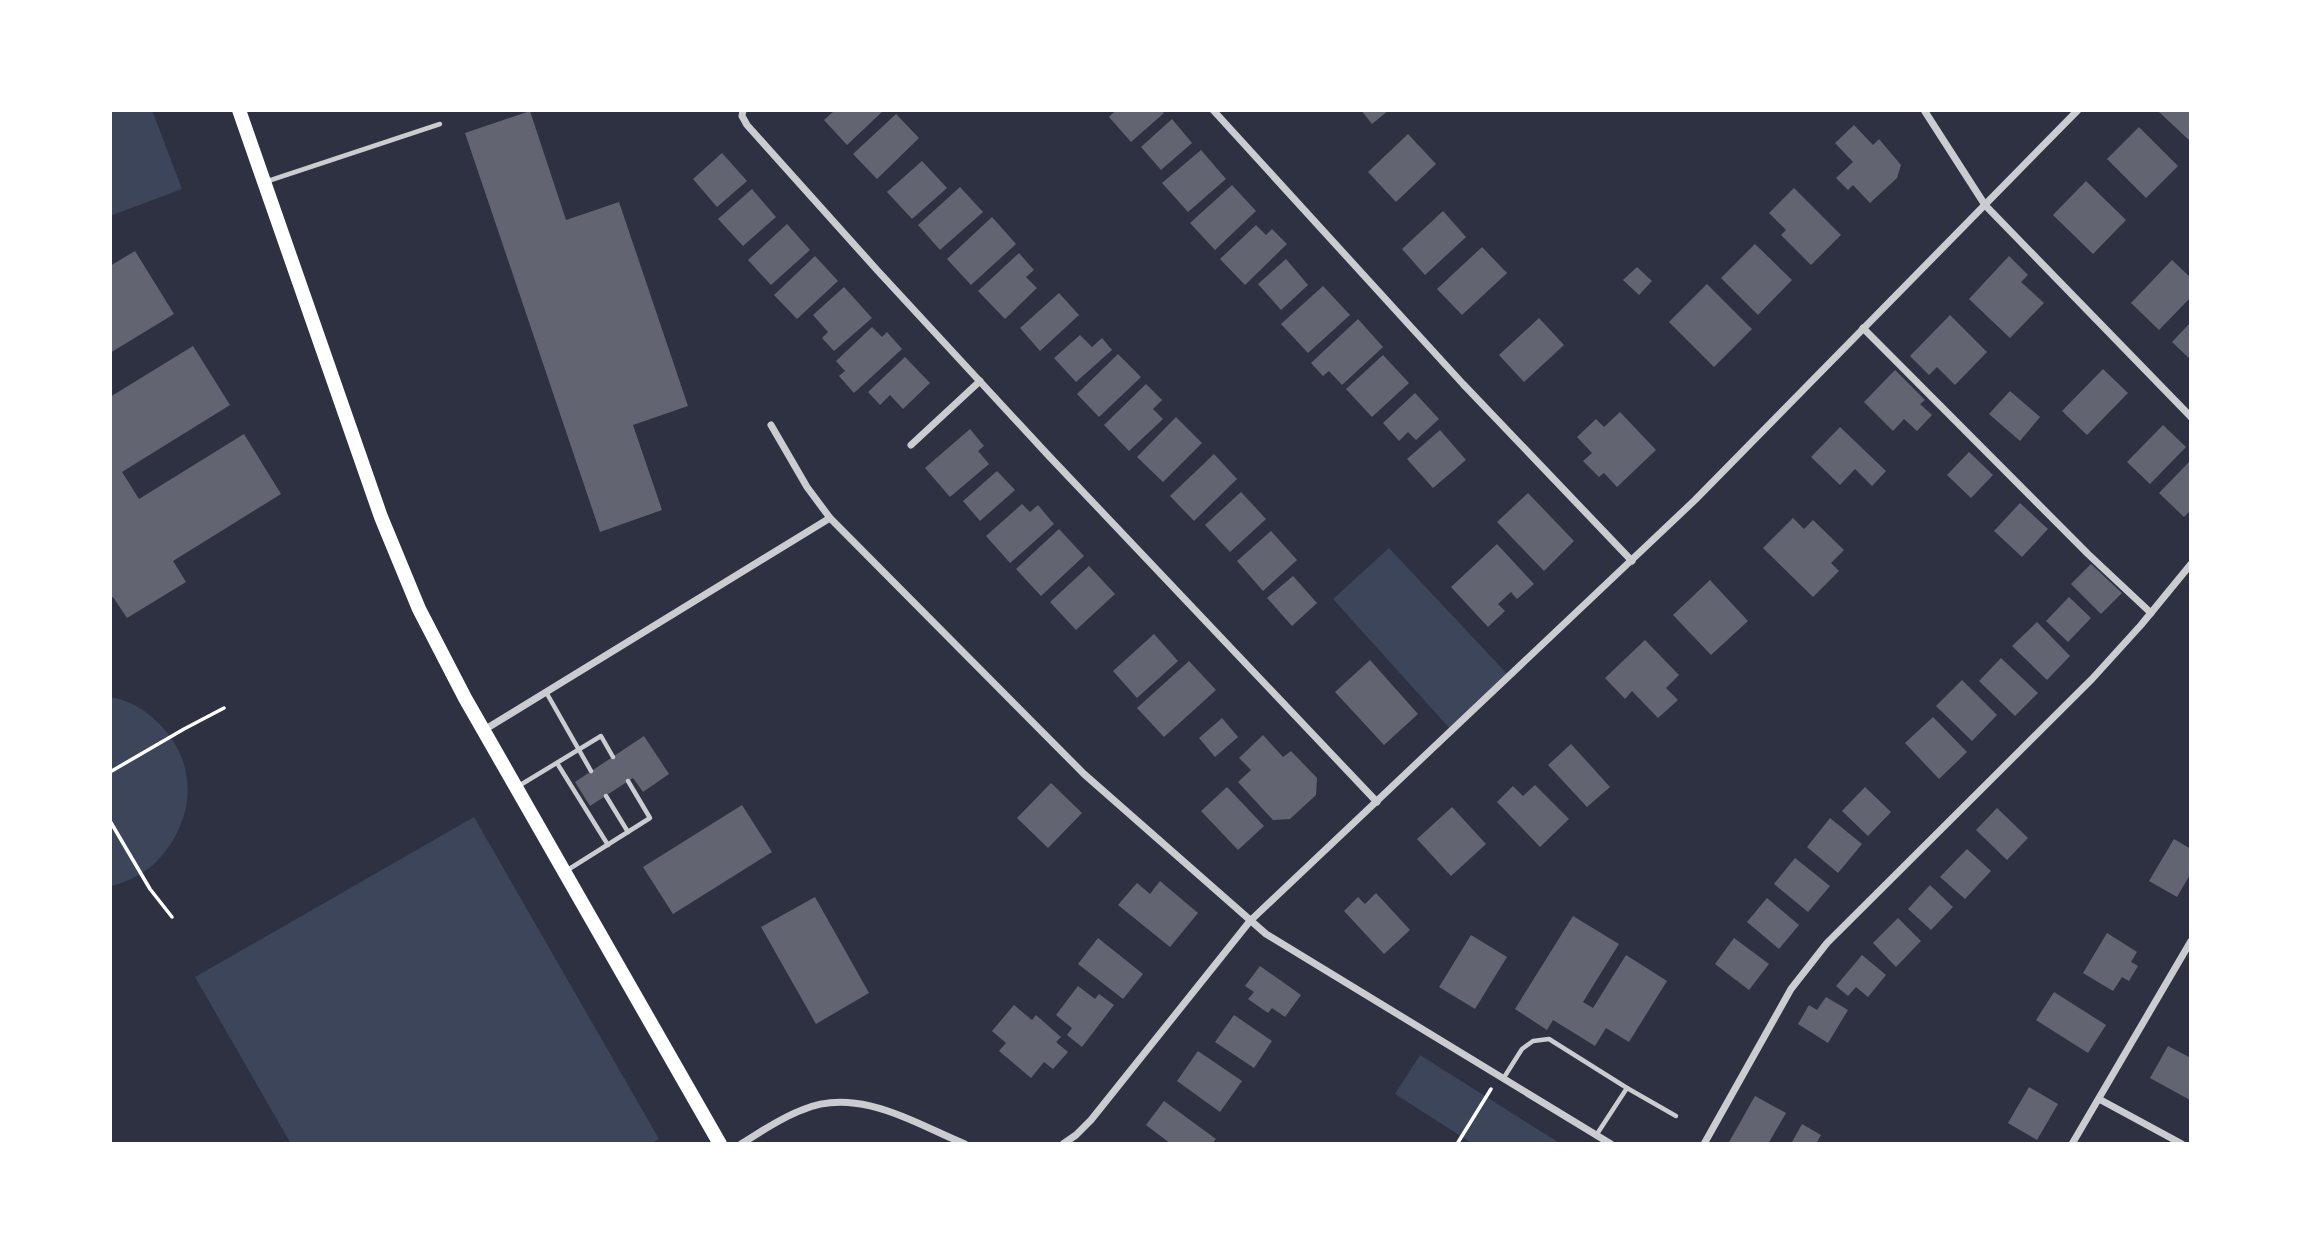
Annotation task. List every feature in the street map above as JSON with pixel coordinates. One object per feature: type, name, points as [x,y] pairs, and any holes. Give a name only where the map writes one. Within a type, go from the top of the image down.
[{"type":"main road","points":[[239,110],[380,517],[441,654],[720,1144]]},
{"type":"street","points":[[743,110],[742,116],[747,125],[980,381],[1377,802]]},
{"type":"street","points":[[1213,110],[1463,384],[1632,561]]},
{"type":"street","points":[[1924,110],[1985,205],[2191,417]]},
{"type":"street","points":[[1063,1144],[1091,1120],[1250,921],[1695,500],[2078,110]]},
{"type":"street","points":[[1863,328],[2088,554],[2151,613]]},
{"type":"street","points":[[911,445],[980,381]]},
{"type":"street","points":[[771,425],[807,487],[830,518],[1084,774],[1250,921],[1266,934],[1611,1144]]},
{"type":"street","points":[[484,730],[830,518]]},
{"type":"street","points":[[1704,1144],[1791,989],[1821,951],[2092,679],[2191,564]]},
{"type":"street","points":[[2072,1144],[2191,941]]},
{"type":"street","points":[[2099,1099],[2182,1144]]},
{"type":"street","points":[[741,1144],[803,1109],[828,1103],[853,1102],[877,1107],[965,1144]]},
{"type":"lane","points":[[263,183],[440,124]]},
{"type":"lane","points":[[546,692],[591,771]]},
{"type":"lane","points":[[517,787],[601,736],[613,757]]},
{"type":"lane","points":[[558,763],[608,845]]},
{"type":"lane","points":[[565,872],[650,818],[628,781]]},
{"type":"lane","points":[[606,796],[628,832]]},
{"type":"lane","points":[[1503,1079],[1522,1049],[1533,1041],[1549,1039],[1676,1116]]},
{"type":"lane","points":[[1596,1135],[1627,1088]]},
{"type":"path","points":[[110,772],[224,708]]},
{"type":"path","points":[[110,821],[150,890],[172,917]]},
{"type":"path","points":[[1458,1144],[1490,1089]]},
{"type":"shaded area","points":[[110,110],[152,110],[182,189],[110,216]]},
{"type":"shaded area","points":[[1389,548],[1510,677],[1452,731],[1333,599]]},
{"type":"shaded area","points":[[110,697],[139,707],[168,734],[179,751],[188,788],[180,826],[157,861],[129,880],[110,886]]},
{"type":"shaded area","points":[[474,817],[659,1139],[650,1144],[291,1144],[195,977]]},
{"type":"shaded area","points":[[1420,1055],[1561,1144],[1473,1144],[1395,1094]]},
{"type":"building","points":[[835,110],[884,110],[847,145],[824,120]]},
{"type":"building","points":[[1116,110],[1161,110],[1164,113],[1131,142],[1109,117]]},
{"type":"building","points":[[1361,110],[1389,110],[1372,124]]},
{"type":"building","points":[[2157,110],[2191,110],[2191,142]]},
{"type":"building","points":[[530,111],[566,220],[619,202],[688,406],[633,425],[662,510],[600,532],[465,133]]},
{"type":"building","points":[[896,114],[919,138],[877,179],[853,154]]},
{"type":"building","points":[[1172,119],[1192,143],[1161,170],[1141,147]]},
{"type":"building","points":[[1854,125],[1873,145],[1879,139],[1901,165],[1897,178],[1870,203],[1853,185],[1848,190],[1836,178],[1853,162],[1835,143]]},
{"type":"building","points":[[2139,127],[2178,166],[2146,198],[2107,159]]},
{"type":"building","points":[[1408,134],[1436,164],[1396,202],[1368,172]]},
{"type":"building","points":[[1201,150],[1226,179],[1188,212],[1162,183]]},
{"type":"building","points":[[722,153],[747,181],[717,207],[693,179]]},
{"type":"building","points":[[922,161],[947,188],[912,219],[887,192]]},
{"type":"building","points":[[2086,181],[2126,220],[2093,254],[2053,215]]},
{"type":"building","points":[[1232,185],[1256,211],[1215,250],[1190,223]]},
{"type":"building","points":[[960,187],[983,212],[940,250],[918,225]]},
{"type":"building","points":[[1794,188],[1841,235],[1811,265],[1781,235],[1786,230],[1769,213]]},
{"type":"building","points":[[752,189],[776,217],[743,246],[718,219]]},
{"type":"building","points":[[1443,211],[1466,237],[1425,275],[1402,249]]},
{"type":"building","points":[[992,217],[1016,244],[971,285],[947,259]]},
{"type":"building","points":[[787,224],[810,250],[771,285],[748,260]]},
{"type":"building","points":[[1256,225],[1266,235],[1272,229],[1287,244],[1245,285],[1220,259]]},
{"type":"building","points":[[1755,244],[1792,280],[1758,315],[1721,278]]},
{"type":"building","points":[[1482,247],[1507,273],[1462,315],[1437,289]]},
{"type":"building","points":[[135,251],[174,314],[110,353],[110,266]]},
{"type":"building","points":[[1019,253],[1034,270],[1026,277],[1037,288],[1005,319],[978,291]]},
{"type":"building","points":[[815,256],[838,281],[797,319],[774,295]]},
{"type":"building","points":[[2009,256],[2028,275],[2021,282],[2044,303],[2010,338],[1969,299]]},
{"type":"building","points":[[1286,259],[1308,285],[1281,310],[1258,284]]},
{"type":"building","points":[[2172,260],[2191,278],[2191,297],[2159,330],[2131,303]]},
{"type":"building","points":[[1637,267],[1652,281],[1639,295],[1623,280]]},
{"type":"building","points":[[1707,284],[1752,329],[1714,367],[1669,322]]},
{"type":"building","points":[[1323,286],[1350,315],[1308,353],[1281,324]]},
{"type":"building","points":[[844,287],[872,318],[834,351],[822,338],[828,332],[813,315]]},
{"type":"building","points":[[1059,293],[1079,315],[1040,351],[1020,328]]},
{"type":"building","points":[[1950,315],[1987,352],[1955,385],[1937,367],[1929,375],[1910,356]]},
{"type":"building","points":[[1539,318],[1564,345],[1524,382],[1499,355]]},
{"type":"building","points":[[1358,319],[1383,347],[1342,385],[1329,371],[1323,376],[1311,363]]},
{"type":"building","points":[[2191,322],[2191,360],[2172,342]]},
{"type":"building","points":[[872,327],[882,337],[887,332],[902,349],[854,393],[839,376],[845,371],[836,361]]},
{"type":"building","points":[[1080,335],[1092,347],[1102,338],[1112,350],[1076,382],[1054,358]]},
{"type":"building","points":[[193,346],[230,405],[122,472],[139,499],[244,434],[281,494],[173,561],[186,582],[127,618],[113,597],[110,599],[110,397]]},
{"type":"building","points":[[1118,354],[1141,377],[1099,417],[1077,394]]},
{"type":"building","points":[[1383,355],[1409,383],[1372,417],[1346,389]]},
{"type":"building","points":[[905,357],[930,383],[903,409],[890,395],[880,405],[868,392]]},
{"type":"building","points":[[2103,369],[2128,393],[2087,435],[2062,411]]},
{"type":"building","points":[[1895,370],[1925,400],[1920,404],[1932,415],[1917,431],[1904,419],[1893,431],[1864,402]]},
{"type":"building","points":[[1146,384],[1162,400],[1153,409],[1163,419],[1129,451],[1104,425]]},
{"type":"building","points":[[2010,391],[2040,417],[2020,441],[1989,414]]},
{"type":"building","points":[[1415,393],[1439,419],[1416,440],[1408,432],[1399,441],[1383,423]]},
{"type":"building","points":[[1620,412],[1656,450],[1617,487],[1604,473],[1599,477],[1583,461],[1592,453],[1577,437],[1596,419],[1604,427]]},
{"type":"building","points":[[1176,417],[1202,443],[1163,482],[1137,457]]},
{"type":"building","points":[[2163,425],[2186,447],[2150,484],[2127,462]]},
{"type":"building","points":[[1840,427],[1886,471],[1872,486],[1855,469],[1840,485],[1811,457]]},
{"type":"building","points":[[970,429],[984,446],[978,451],[989,464],[950,497],[925,468]]},
{"type":"building","points":[[1440,430],[1466,460],[1433,488],[1407,459]]},
{"type":"building","points":[[1969,452],[1993,475],[1971,498],[1947,475]]},
{"type":"building","points":[[1214,454],[1237,479],[1194,521],[1170,496]]},
{"type":"building","points":[[2191,460],[2191,510],[2184,517],[2159,493]]},
{"type":"building","points":[[997,471],[1015,490],[980,521],[963,501]]},
{"type":"building","points":[[1241,492],[1266,519],[1230,552],[1205,525]]},
{"type":"building","points":[[1528,493],[1574,541],[1544,571],[1497,522]]},
{"type":"building","points":[[2020,503],[2048,529],[2022,557],[1994,531]]},
{"type":"building","points":[[1022,504],[1030,512],[1038,505],[1054,524],[1010,563],[986,536]]},
{"type":"building","points":[[1793,518],[1804,529],[1813,520],[1844,550],[1831,563],[1839,571],[1813,597],[1763,548]]},
{"type":"building","points":[[1059,529],[1084,556],[1041,596],[1016,569]]},
{"type":"building","points":[[1271,531],[1297,560],[1263,591],[1237,561]]},
{"type":"building","points":[[1497,544],[1534,584],[1517,599],[1511,592],[1498,604],[1505,611],[1488,627],[1451,587]]},
{"type":"building","points":[[2091,564],[2122,593],[2101,614],[2071,584]]},
{"type":"building","points":[[1089,566],[1115,594],[1076,630],[1050,602]]},
{"type":"building","points":[[1293,576],[1317,603],[1292,626],[1267,598]]},
{"type":"building","points":[[1710,580],[1748,621],[1711,655],[1673,615]]},
{"type":"building","points":[[2069,597],[2091,618],[2068,642],[2046,621]]},
{"type":"building","points":[[2037,622],[2070,656],[2047,680],[2012,646]]},
{"type":"building","points":[[1154,634],[1178,661],[1137,698],[1113,671]]},
{"type":"building","points":[[1645,640],[1679,675],[1666,688],[1678,700],[1658,718],[1632,691],[1625,699],[1605,678]]},
{"type":"building","points":[[2001,658],[2038,693],[2015,716],[1979,681]]},
{"type":"building","points":[[1370,660],[1418,714],[1384,745],[1335,692]]},
{"type":"building","points":[[1189,661],[1216,690],[1164,737],[1137,708]]},
{"type":"building","points":[[1962,680],[1997,715],[1972,741],[1936,706]]},
{"type":"building","points":[[1933,717],[1967,752],[1939,779],[1905,743]]},
{"type":"building","points":[[1222,718],[1238,737],[1215,757],[1199,738]]},
{"type":"building","points":[[1263,735],[1283,757],[1291,751],[1317,778],[1316,795],[1290,819],[1273,820],[1238,782],[1251,770],[1239,758]]},
{"type":"building","points":[[644,736],[669,774],[643,792],[633,778],[590,806],[575,782]]},
{"type":"building","points":[[1571,744],[1610,787],[1587,807],[1548,765]]},
{"type":"building","points":[[1051,783],[1082,813],[1048,848],[1017,818]]},
{"type":"building","points":[[1535,785],[1569,819],[1540,847],[1497,802],[1513,786],[1523,796]]},
{"type":"building","points":[[1227,787],[1264,826],[1238,850],[1201,811]]},
{"type":"building","points":[[1865,787],[1891,812],[1868,836],[1842,811]]},
{"type":"building","points":[[742,805],[772,852],[673,914],[643,867]]},
{"type":"building","points":[[1452,807],[1486,844],[1451,876],[1417,839]]},
{"type":"building","points":[[1997,808],[2028,838],[2007,860],[1976,830]]},
{"type":"building","points":[[1830,818],[1862,844],[1838,873],[1807,847]]},
{"type":"building","points":[[2174,839],[2191,849],[2191,873],[2177,897],[2149,881]]},
{"type":"building","points":[[1967,849],[1991,871],[1965,899],[1940,877]]},
{"type":"building","points":[[1795,858],[1830,886],[1808,912],[1774,884]]},
{"type":"building","points":[[1160,881],[1198,913],[1170,947],[1118,905],[1137,883],[1150,894]]},
{"type":"building","points":[[1930,885],[1953,907],[1931,930],[1908,909]]},
{"type":"building","points":[[1376,893],[1410,930],[1384,954],[1344,911],[1358,897],[1365,904]]},
{"type":"building","points":[[815,897],[869,993],[816,1024],[761,927]]},
{"type":"building","points":[[1767,898],[1799,925],[1779,949],[1747,922]]},
{"type":"building","points":[[1573,916],[1619,944],[1583,1002],[1593,1008],[1626,955],[1667,981],[1629,1042],[1606,1028],[1595,1046],[1553,1020],[1547,1030],[1515,1009]]},
{"type":"building","points":[[1898,918],[1921,941],[1896,967],[1873,943]]},
{"type":"building","points":[[2107,933],[2137,952],[2131,962],[2138,966],[2129,981],[2122,977],[2113,991],[2083,973]]},
{"type":"building","points":[[1471,935],[1507,957],[1475,1009],[1439,987]]},
{"type":"building","points":[[1098,938],[1143,974],[1123,999],[1078,964]]},
{"type":"building","points":[[1734,938],[1769,964],[1749,990],[1715,964]]},
{"type":"building","points":[[1862,955],[1886,975],[1868,997],[1856,987],[1848,996],[1836,986]]},
{"type":"building","points":[[1260,966],[1301,995],[1285,1017],[1272,1008],[1268,1013],[1248,999],[1254,992],[1245,986]]},
{"type":"building","points":[[1078,986],[1095,999],[1099,994],[1114,1005],[1082,1047],[1067,1035],[1072,1028],[1056,1015]]},
{"type":"building","points":[[2054,992],[2106,1025],[2088,1053],[2036,1020]]},
{"type":"building","points":[[1826,997],[1848,1010],[1828,1043],[1798,1024],[1809,1005],[1817,1010]]},
{"type":"building","points":[[1014,1005],[1032,1020],[1036,1015],[1061,1037],[1056,1042],[1068,1052],[1053,1069],[1044,1062],[1031,1078],[999,1051],[1006,1043],[992,1031]]},
{"type":"building","points":[[1234,1015],[1272,1041],[1254,1068],[1215,1042]]},
{"type":"building","points":[[2168,1046],[2191,1058],[2190,1100],[2150,1078]]},
{"type":"building","points":[[1198,1051],[1242,1081],[1220,1112],[1177,1081]]},
{"type":"building","points":[[2029,1087],[2058,1104],[2037,1140],[2008,1123]]},
{"type":"building","points":[[1755,1096],[1786,1113],[1768,1144],[1728,1144]]},
{"type":"building","points":[[1164,1101],[1216,1139],[1212,1144],[1171,1144],[1146,1125]]},
{"type":"building","points":[[1802,1124],[1821,1135],[1816,1144],[1791,1144]]}]
